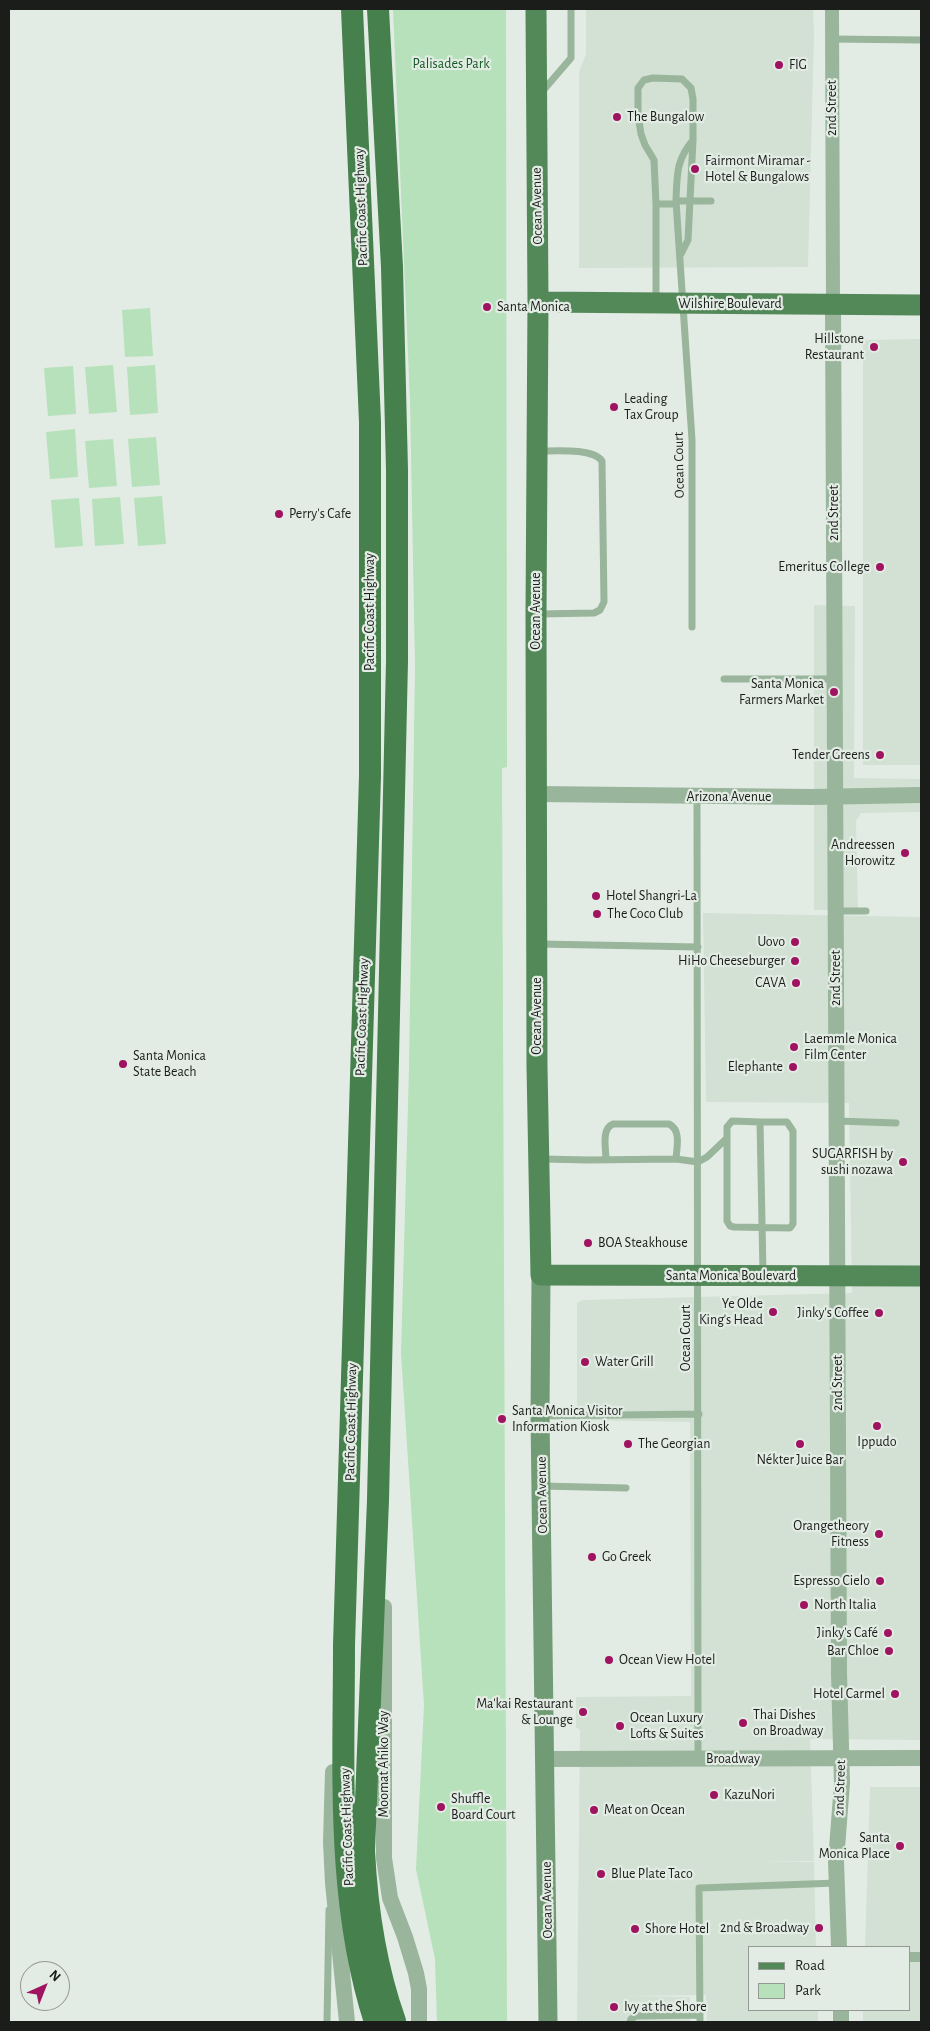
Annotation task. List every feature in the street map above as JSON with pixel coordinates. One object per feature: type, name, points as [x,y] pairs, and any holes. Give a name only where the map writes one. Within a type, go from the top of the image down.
[{"type":"highway","name":"Pacific Coast Highway","points":[[352,9],[370,422],[370,776],[344,1645],[348,1880],[355,1946],[362,1976],[385,2021]]},
{"type":"highway","name":"Pacific Coast Highway","points":[[378,9],[392,267],[397,470],[397,661],[378,1500],[364,1851],[366,1894],[383,1986],[385,2021]]},
{"type":"highway","points":[[361,202],[389,202]]},
{"type":"main road","name":"Ocean Avenue","points":[[536,9],[538,302],[536,614],[537,1067],[541,1275],[540,1416],[548,2022]]},
{"type":"main road","name":"Wilshire Boulevard","points":[[538,302],[921,305]]},
{"type":"main road","name":"Santa Monica Boulevard","points":[[541,1275],[921,1276]]},
{"type":"street","name":"2nd Street","points":[[832,9],[839,1673],[842,1758],[836,1861],[839,1946]]},
{"type":"street","name":"Arizona Avenue","points":[[537,794],[697,797],[921,795]]},
{"type":"street","name":"Moomat Ahiko Way","points":[[378,1500],[384,1622],[384,1858],[390,1898],[416,1973],[419,1989],[419,2022]]},
{"type":"street","points":[[344,1645],[334,1745],[331,1842],[337,1927],[347,2022]]},
{"type":"street","name":"Broadway","points":[[545,1760],[921,1758]]},
{"type":"lane","points":[[536,99],[571,58],[571,9]]},
{"type":"lane","points":[[832,39],[921,40]]},
{"type":"lane","points":[[656,303],[654,160],[645,145],[638,115],[638,88],[644,80],[653,78],[682,79],[691,88],[693,99],[691,201],[688,240],[681,255]]},
{"type":"lane","points":[[681,255],[676,202],[677,172],[681,156],[693,140]]},
{"type":"lane","points":[[656,204],[711,201]]},
{"type":"lane","name":"Ocean Court","points":[[681,255],[682,304],[692,440],[692,627]]},
{"type":"lane","points":[[536,614],[587,614],[600,610],[604,602],[602,461],[596,455],[587,453],[537,451]]},
{"type":"lane","points":[[724,679],[835,679]]},
{"type":"lane","name":"Ocean Court","points":[[697,797],[698,1759]]},
{"type":"lane","points":[[836,911],[866,911]]},
{"type":"lane","points":[[537,944],[698,947]]},
{"type":"lane","points":[[732,1121],[760,1122],[787,1122],[793,1131],[794,1221],[790,1228],[730,1226],[727,1220],[727,1128],[732,1121]]},
{"type":"lane","points":[[760,1122],[764,1276]]},
{"type":"lane","points":[[837,1122],[896,1123]]},
{"type":"lane","points":[[606,1160],[606,1131],[608,1126],[613,1124],[669,1124],[673,1126],[677,1131],[676,1158]]},
{"type":"lane","points":[[539,1158],[606,1160],[676,1158],[698,1162],[707,1157],[728,1138]]},
{"type":"lane","points":[[540,1416],[699,1414]]},
{"type":"lane","points":[[542,1486],[626,1488]]},
{"type":"lane","points":[[327,2022],[331,1842]]},
{"type":"lane","points":[[630,2022],[636,2016],[700,2019],[699,1888],[838,1883]]},
{"type":"shaded area","name":"Fairmont Miramar - Hotel & Bungalows","points":[[586,9],[813,9],[814,35],[808,267],[579,268],[579,72],[586,54]]},
{"type":"shaded area","points":[[921,339],[921,765],[863,765],[863,340]]},
{"type":"shaded area","name":"Santa Monica Farmers Market","points":[[814,605],[855,606],[854,778],[921,779],[921,812],[861,813],[856,821],[858,910],[814,910]]},
{"type":"shaded area","points":[[703,913],[921,917],[921,1740],[810,1739],[814,1861],[754,1861],[814,1862],[816,1946],[748,1946],[748,2011],[818,2011],[818,2022],[707,2022],[706,1995],[625,1996],[690,1997],[690,2022],[577,2022],[580,1730],[576,1727],[576,1697],[691,1696],[690,1422],[577,1420],[577,1303],[583,1300],[852,1293],[849,1103],[706,1102]]},
{"type":"shaded area","name":"Santa Monica Place","points":[[870,1787],[921,1787],[921,2022],[863,2022],[863,2011],[910,2011],[910,1946],[865,1946]]},
{"type":"green space","name":"Palisades Park","points":[[393,9],[506,9],[507,767],[502,768],[507,2022],[437,2022],[435,1959],[416,1869],[424,1705],[401,1353],[409,1069],[415,666],[410,400]]},
{"type":"green space","points":[[150,308],[153,356],[125,357],[122,310]]},
{"type":"green space","points":[[113,365],[117,412],[89,414],[85,367]]},
{"type":"green space","points":[[155,365],[158,413],[130,415],[127,367]]},
{"type":"green space","points":[[73,366],[76,414],[48,416],[44,368]]},
{"type":"green space","points":[[75,429],[78,477],[50,479],[46,432]]},
{"type":"green space","points":[[156,437],[160,485],[132,487],[128,439]]},
{"type":"green space","points":[[113,439],[117,486],[89,488],[85,441]]},
{"type":"green space","points":[[162,496],[166,544],[138,546],[134,498]]},
{"type":"green space","points":[[120,497],[124,544],[95,546],[92,499]]},
{"type":"green space","points":[[79,498],[83,546],[55,548],[51,500]]},
{"type":"place","name":"FIG","points":[[779,65]]},
{"type":"place","name":"The Bungalow","points":[[617,117]]},
{"type":"place","name":"Fairmont Miramar - Hotel & Bungalows","points":[[695,169]]},
{"type":"place","name":"Santa Monica","points":[[487,307]]},
{"type":"place","name":"Hillstone Restaurant","points":[[874,347]]},
{"type":"place","name":"Leading Tax Group","points":[[614,407]]},
{"type":"place","name":"Perry's Cafe","points":[[279,514]]},
{"type":"place","name":"Emeritus College","points":[[880,567]]},
{"type":"place","name":"Santa Monica Farmers Market","points":[[834,692]]},
{"type":"place","name":"Tender Greens","points":[[880,755]]},
{"type":"place","name":"Andreessen Horowitz","points":[[905,853]]},
{"type":"place","name":"Hotel Shangri-La","points":[[596,896]]},
{"type":"place","name":"The Coco Club","points":[[597,914]]},
{"type":"place","name":"Uovo","points":[[795,942]]},
{"type":"place","name":"HiHo Cheeseburger","points":[[795,961]]},
{"type":"place","name":"CAVA","points":[[796,983]]},
{"type":"place","name":"Laemmle Monica Film Center","points":[[794,1047]]},
{"type":"place","name":"Santa Monica State Beach","points":[[123,1064]]},
{"type":"place","name":"Elephante","points":[[793,1067]]},
{"type":"place","name":"SUGARFISH by sushi nozawa","points":[[903,1162]]},
{"type":"place","name":"BOA Steakhouse","points":[[588,1243]]},
{"type":"place","name":"Ye Olde King's Head","points":[[773,1312]]},
{"type":"place","name":"Jinky's Coffee","points":[[879,1313]]},
{"type":"place","name":"Water Grill","points":[[585,1362]]},
{"type":"place","name":"Santa Monica Visitor Information Kiosk","points":[[502,1419]]},
{"type":"place","name":"Ippudo","points":[[877,1426]]},
{"type":"place","name":"The Georgian","points":[[628,1444]]},
{"type":"place","name":"Nékter Juice Bar","points":[[800,1444]]},
{"type":"place","name":"Orangetheory Fitness","points":[[879,1534]]},
{"type":"place","name":"Go Greek","points":[[592,1557]]},
{"type":"place","name":"Espresso Cielo","points":[[880,1581]]},
{"type":"place","name":"North Italia","points":[[804,1605]]},
{"type":"place","name":"Jinky's Café","points":[[888,1633]]},
{"type":"place","name":"Bar Chloe","points":[[889,1651]]},
{"type":"place","name":"Ocean View Hotel","points":[[609,1660]]},
{"type":"place","name":"Hotel Carmel","points":[[895,1694]]},
{"type":"place","name":"Ma'kai Restaurant & Lounge","points":[[583,1712]]},
{"type":"place","name":"Thai Dishes on Broadway","points":[[743,1723]]},
{"type":"place","name":"Ocean Luxury Lofts & Suites","points":[[620,1726]]},
{"type":"place","name":"KazuNori","points":[[714,1795]]},
{"type":"place","name":"Shuffle Board Court","points":[[441,1807]]},
{"type":"place","name":"Meat on Ocean","points":[[594,1810]]},
{"type":"place","name":"Santa Monica Place","points":[[900,1846]]},
{"type":"place","name":"Blue Plate Taco","points":[[601,1874]]},
{"type":"place","name":"2nd & Broadway","points":[[819,1928]]},
{"type":"place","name":"Shore Hotel","points":[[635,1929]]},
{"type":"place","name":"Ivy at the Shore","points":[[614,2007]]}]
